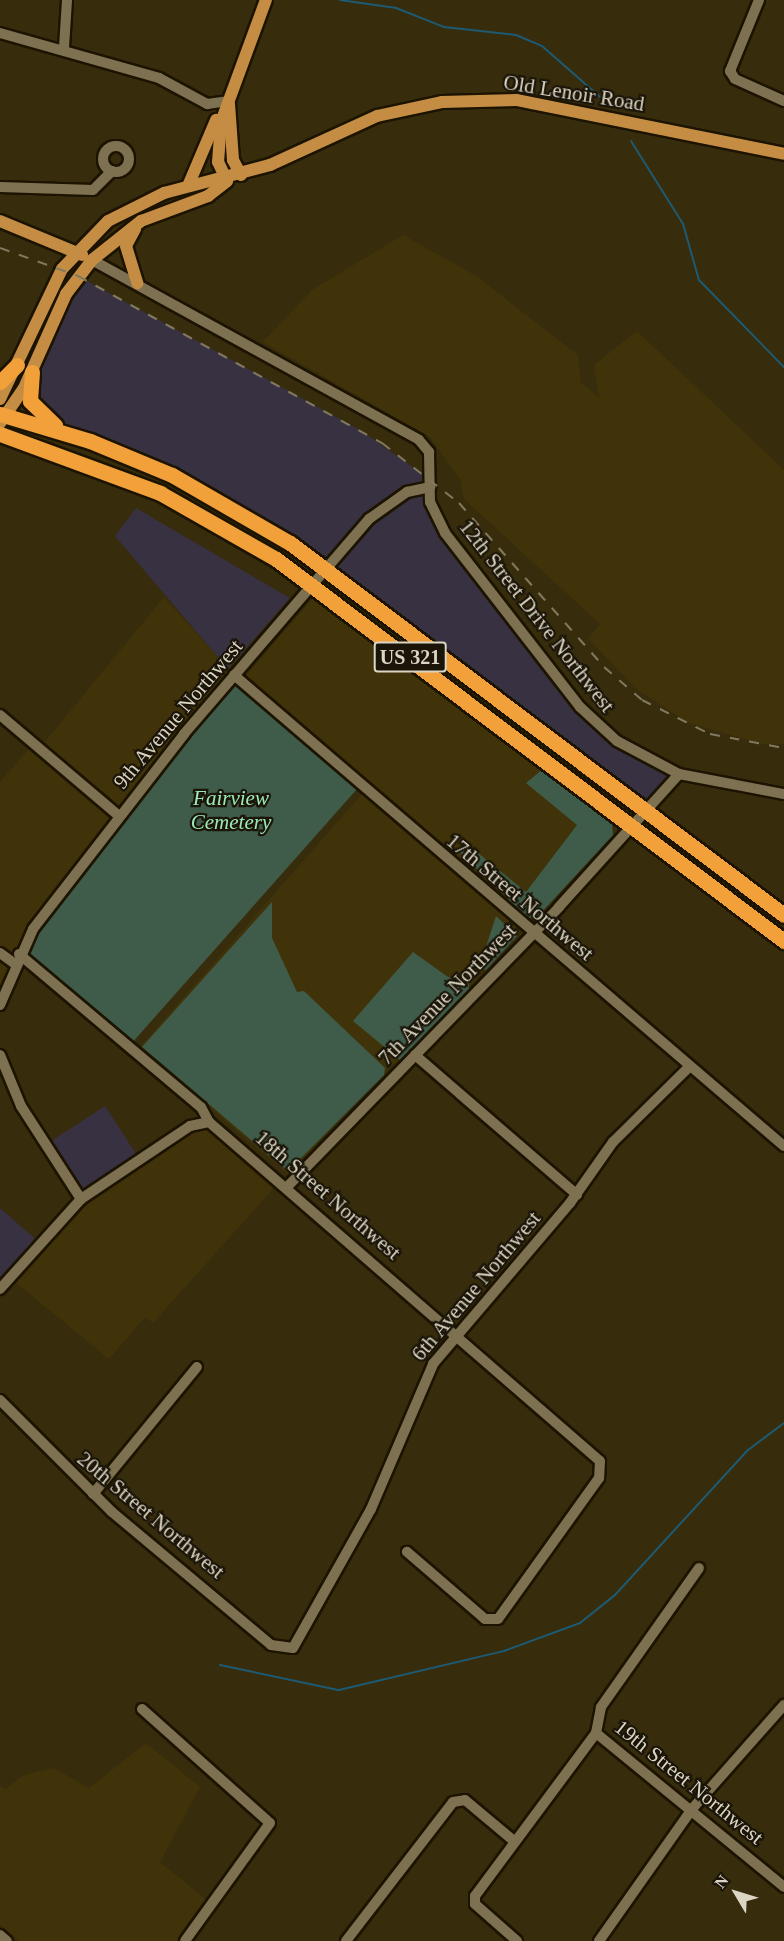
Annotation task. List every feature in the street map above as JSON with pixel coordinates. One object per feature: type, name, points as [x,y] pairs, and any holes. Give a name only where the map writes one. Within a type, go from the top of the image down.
[{"type":"highway","points":[[0,382],[17,365]]},
{"type":"highway","points":[[32,372],[30,401],[36,412],[79,437]]},
{"type":"highway","name":"US 321","points":[[3,418],[79,437],[172,475],[328,568],[784,915]]},
{"type":"highway","name":"US 321","points":[[0,434],[160,493],[314,584],[784,941]]},
{"type":"main road","points":[[188,186],[228,101],[266,0]]},
{"type":"main road","name":"Old Lenoir Road","points":[[0,399],[46,298],[76,252],[127,209],[188,186],[227,181],[241,176],[377,116],[469,99],[544,103],[784,154]]},
{"type":"main road","points":[[228,101],[232,160],[241,176]]},
{"type":"main road","points":[[227,181],[217,144],[228,101]]},
{"type":"main road","name":"Old Lenoir Road","points":[[3,418],[32,372],[66,294],[92,260],[141,221],[208,196],[227,181]]},
{"type":"main road","points":[[0,221],[76,252]]},
{"type":"main road","points":[[137,283],[126,246],[141,221]]},
{"type":"main road","name":"12th Street Drive Northwest","points":[[76,252],[92,260]]},
{"type":"street","points":[[64,47],[67,0]]},
{"type":"street","points":[[759,0],[730,71],[735,79],[784,101]]},
{"type":"street","points":[[0,33],[64,47],[159,78],[207,104],[228,101]]},
{"type":"street","points":[[0,187],[93,190],[112,171]]},
{"type":"street","name":"12th Street Drive Northwest","points":[[92,260],[402,426],[429,452],[429,487],[433,510],[450,540],[580,707],[617,741],[679,774],[784,794]]},
{"type":"street","points":[[27,342],[44,345]]},
{"type":"street","name":"9th Avenue Northwest","points":[[0,1005],[16,959],[119,816],[234,675],[381,508],[407,492],[429,487]]},
{"type":"street","name":"17th Street Northwest","points":[[234,675],[532,933],[784,1146]]},
{"type":"street","points":[[0,715],[119,816]]},
{"type":"street","name":"7th Avenue Northwest","points":[[288,1186],[634,826],[679,774]]},
{"type":"street","name":"18th Street Northwest","points":[[0,953],[16,959],[201,1107],[209,1122],[288,1186],[598,1456],[602,1473],[498,1619],[485,1619],[407,1552]]},
{"type":"street","points":[[0,1055],[21,1106],[81,1199]]},
{"type":"street","points":[[416,1055],[577,1195]]},
{"type":"street","name":"6th Avenue Northwest","points":[[284,1650],[298,1642],[362,1526],[426,1377],[458,1333],[577,1195],[613,1142],[690,1066]]},
{"type":"street","points":[[0,1289],[81,1199],[190,1126],[209,1122]]},
{"type":"street","points":[[93,1494],[197,1367]]},
{"type":"street","name":"20th Street Northwest","points":[[0,1400],[93,1494],[284,1650]]},
{"type":"street","points":[[510,1939],[475,1904],[475,1896],[596,1733],[601,1707],[699,1568]]},
{"type":"street","points":[[599,1941],[692,1809],[784,1705]]},
{"type":"street","points":[[142,1709],[270,1823],[185,1941]]},
{"type":"street","name":"19th Street Northwest","points":[[596,1733],[692,1809],[784,1887]]},
{"type":"street","points":[[346,1941],[453,1802],[465,1800],[514,1841]]},
{"type":"street","points":[[0,1935],[7,1941]]},
{"type":"shaded area","points":[[403,235],[476,276],[578,355],[581,383],[599,397],[594,365],[637,331],[784,470],[784,744],[762,744],[689,723],[639,691],[588,639],[600,624],[464,499],[460,479],[430,437],[263,342],[312,290]]},
{"type":"shaded area","points":[[78,276],[360,430],[431,480],[433,510],[592,719],[679,774],[648,810],[290,543],[47,421],[29,388]]},
{"type":"shaded area","points":[[136,508],[290,598],[228,669],[115,536]]},
{"type":"shaded area","points":[[164,597],[234,675],[54,901],[0,1005],[0,782],[33,744],[39,749]]},
{"type":"shaded area","points":[[314,597],[612,821],[613,835],[288,1174],[139,1048],[369,786],[250,683],[247,674]]},
{"type":"shaded area","points":[[105,1106],[140,1160],[80,1198],[45,1145]]},
{"type":"shaded area","points":[[200,1122],[281,1180],[153,1323],[145,1317],[109,1359],[10,1278],[73,1206]]},
{"type":"shaded area","points":[[0,1208],[41,1244],[0,1289]]},
{"type":"shaded area","points":[[146,1743],[200,1787],[160,1862],[207,1900],[176,1941],[19,1941],[0,1925],[0,1786],[6,1789],[23,1775],[54,1768],[89,1788]]},
{"type":"green space","name":"Fairview Cemetery","points":[[235,683],[357,789],[131,1044],[23,953],[110,834]]},
{"type":"green space","points":[[544,768],[612,821],[613,835],[539,915],[530,918],[509,906],[508,898],[458,851],[472,848],[526,892],[577,825],[526,783]]},
{"type":"green space","points":[[272,902],[272,938],[297,992],[304,991],[385,1068],[384,1075],[292,1167],[284,1168],[142,1047]]},
{"type":"green space","points":[[496,916],[517,936],[486,970],[479,968]]},
{"type":"green space","points":[[413,952],[448,977],[469,978],[469,990],[400,1060],[353,1021]]},
{"type":"waterway","points":[[340,0],[396,8],[444,27],[516,35],[542,46],[600,97]]},
{"type":"waterway","points":[[631,141],[683,224],[699,280],[784,367]]},
{"type":"waterway","points":[[220,1665],[339,1690],[504,1651],[580,1623],[615,1595],[748,1450],[784,1423]]},
{"type":"railway","points":[[0,248],[78,276],[382,443],[459,503],[604,667],[642,700],[710,734],[784,748]]}]
